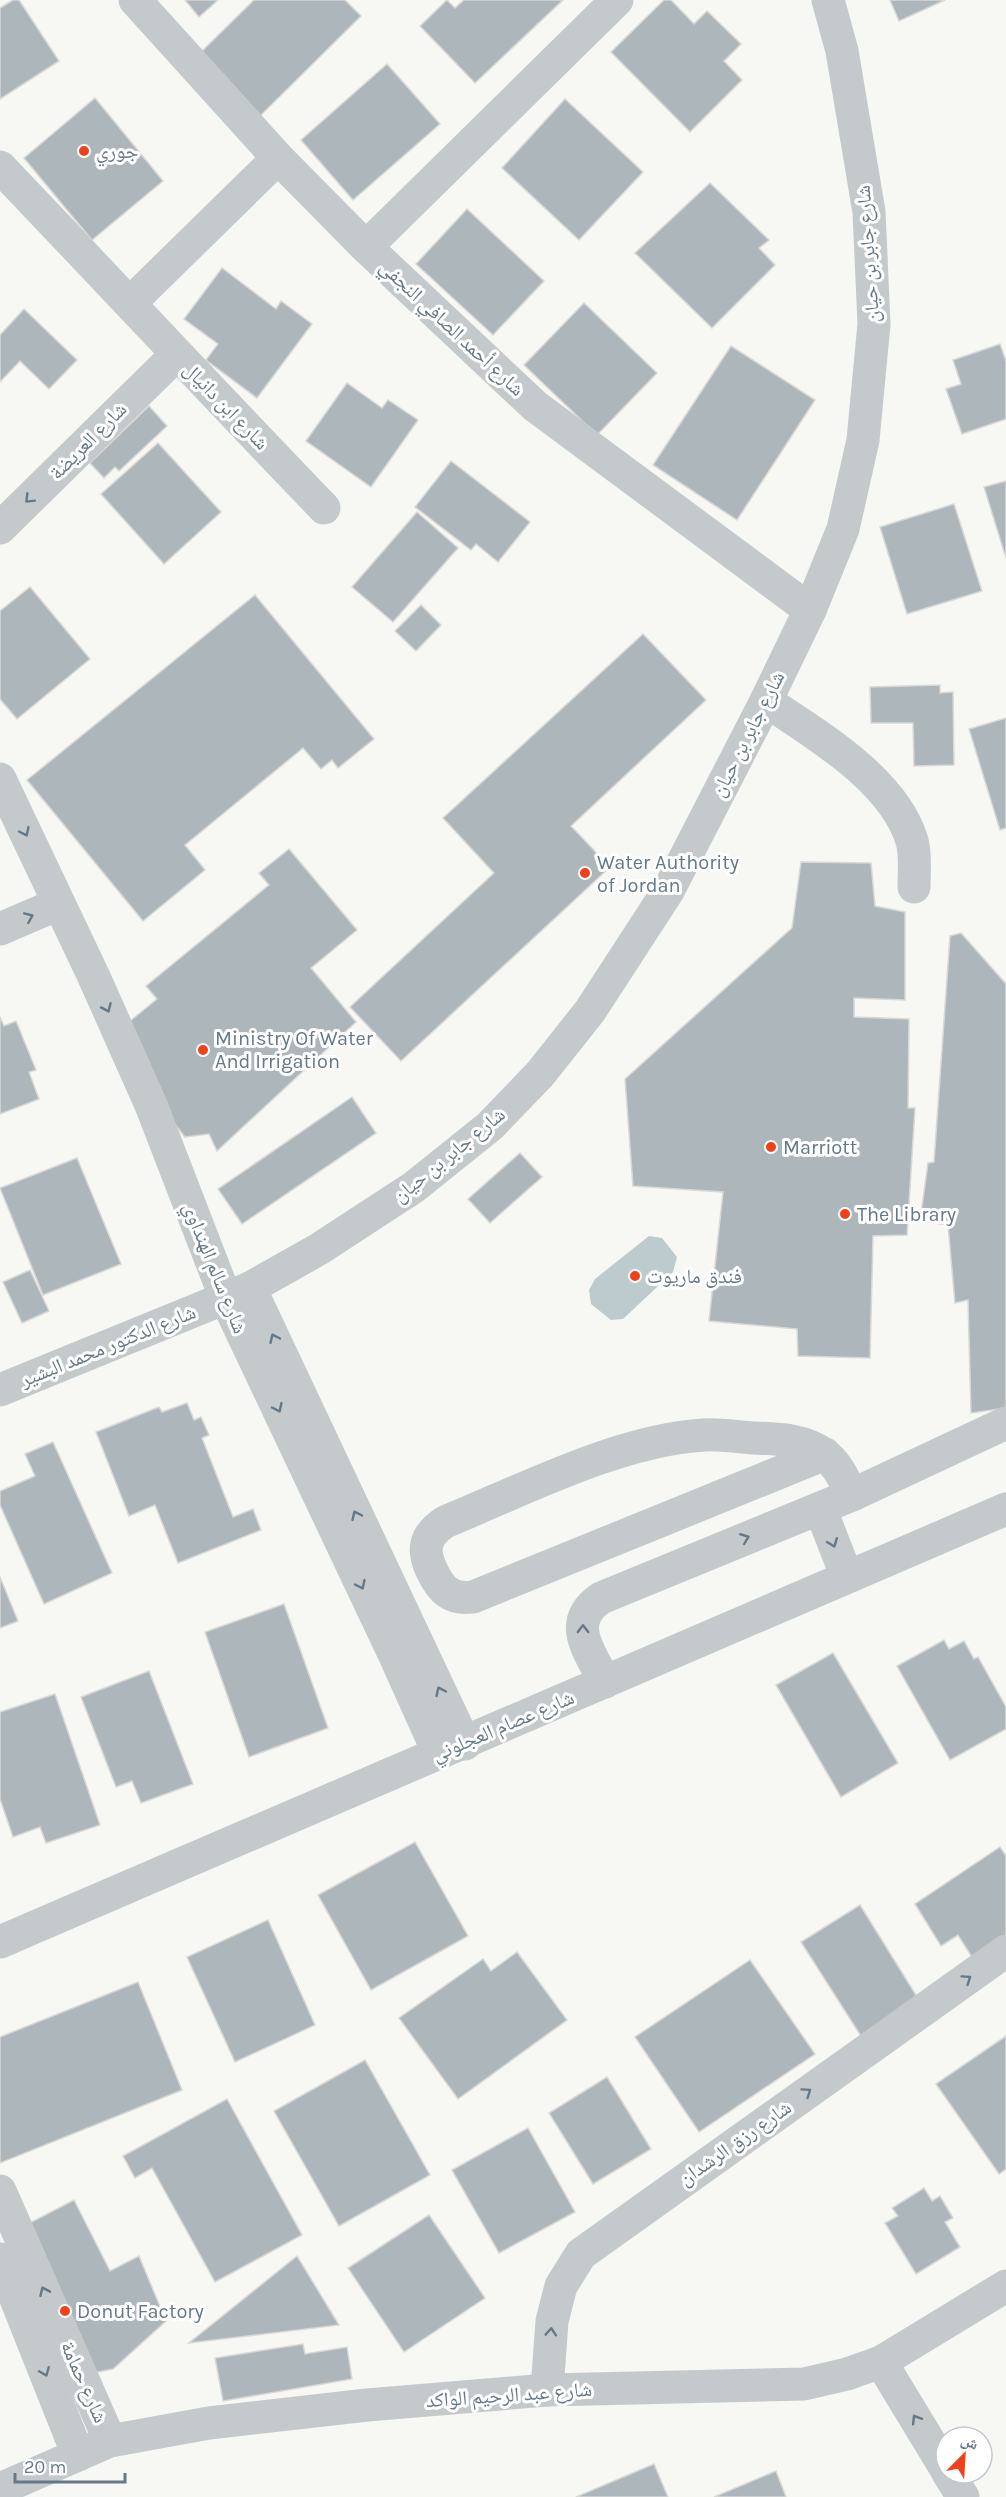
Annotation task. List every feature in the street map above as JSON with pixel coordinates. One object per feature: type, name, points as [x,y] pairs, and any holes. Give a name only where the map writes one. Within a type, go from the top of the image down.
[{"type":"street","name":"شارع أحمد الصافي النجفي","points":[[135,0],[278,158],[366,247],[535,406],[810,610]]},
{"type":"street","points":[[366,247],[617,0]]},
{"type":"street","name":"شارع جابر بن حيان","points":[[238,1294],[319,1249],[414,1187],[490,1126],[540,1074],[590,1011],[668,891],[810,610],[843,529],[856,473],[863,440],[874,324],[869,212],[842,51],[828,0]]},
{"type":"street","points":[[130,303],[278,158]]},
{"type":"street","name":"شارع ابن دانيال","points":[[0,167],[130,303],[176,355],[324,507]]},
{"type":"street","name":"شارع العريضة","points":[[0,528],[176,355]]},
{"type":"street","points":[[766,701],[867,775],[887,794],[903,818],[913,843],[914,886]]},
{"type":"street","name":"شارع سالم الهنداوي","points":[[0,779],[452,1749]]},
{"type":"street","points":[[0,929],[58,904]]},
{"type":"street","name":"شارع الدكتور محمد البشير","points":[[0,1390],[238,1294]]},
{"type":"street","points":[[605,1682],[583,1639],[581,1627],[584,1615],[591,1605],[601,1598],[852,1495],[1006,1423]]},
{"type":"street","points":[[825,1454],[473,1597],[454,1597],[446,1592],[439,1586],[425,1556],[430,1536],[445,1522],[587,1464],[625,1451],[664,1441],[704,1435],[795,1441],[811,1446],[825,1454],[837,1466],[852,1495]]},
{"type":"street","points":[[820,1508],[847,1578]]},
{"type":"street","name":"شارع عصام العجلوني","points":[[0,1942],[1006,1509]]},
{"type":"street","name":"شارع رزق الرشدان","points":[[547,2390],[552,2321],[561,2286],[581,2254],[1006,1951]]},
{"type":"street","name":"شارع حمامة","points":[[3,2208],[110,2441]]},
{"type":"street","name":"شارع حمامة","points":[[0,2259],[78,2455]]},
{"type":"street","name":"شارع عبد الرحيم الواكد","points":[[0,2489],[110,2441],[208,2423],[367,2405],[547,2390],[804,2384],[847,2374],[881,2362],[1006,2286]]},
{"type":"street","points":[[881,2362],[934,2449]]},
{"type":"shaded area","points":[[649,1236],[662,1238],[677,1257],[673,1272],[623,1319],[611,1320],[591,1304],[589,1290],[595,1279]]},
{"type":"building","points":[[13,0],[19,0],[59,61],[0,99],[0,8]]},
{"type":"building","points":[[185,0],[218,0],[199,17]]},
{"type":"building","points":[[254,0],[345,0],[361,16],[259,117],[197,56]]},
{"type":"building","points":[[447,0],[455,8],[464,0],[563,0],[475,83],[420,26]]},
{"type":"building","points":[[664,0],[671,0],[694,24],[707,11],[741,44],[724,61],[742,80],[690,132],[611,52]]},
{"type":"building","points":[[890,0],[945,0],[899,21]]},
{"type":"building","points":[[387,64],[440,124],[353,200],[301,140]]},
{"type":"building","points":[[95,98],[163,181],[92,240],[24,158]]},
{"type":"building","points":[[565,99],[643,172],[579,240],[502,168]]},
{"type":"building","points":[[710,183],[769,240],[759,248],[775,265],[712,328],[635,253]]},
{"type":"building","points":[[467,209],[544,281],[493,335],[416,264]]},
{"type":"building","points":[[222,268],[276,309],[281,301],[312,324],[257,398],[206,360],[218,344],[184,319]]},
{"type":"building","points":[[584,303],[657,373],[597,435],[524,365]]},
{"type":"building","points":[[24,309],[77,360],[49,389],[20,361],[0,382],[0,335]]},
{"type":"building","points":[[1000,344],[1006,361],[1006,419],[962,434],[946,389],[961,384],[953,360]]},
{"type":"building","points":[[731,346],[815,400],[737,520],[653,465]]},
{"type":"building","points":[[347,383],[382,408],[388,400],[418,420],[371,487],[306,441]]},
{"type":"building","points":[[149,406],[167,426],[119,471],[115,467],[104,478],[90,463]]},
{"type":"building","points":[[158,443],[221,512],[164,564],[101,494]]},
{"type":"building","points":[[451,461],[530,522],[498,562],[476,544],[471,550],[415,507]]},
{"type":"building","points":[[1006,481],[1006,558],[984,487]]},
{"type":"building","points":[[954,504],[982,591],[907,614],[880,527]]},
{"type":"building","points":[[417,512],[458,548],[393,622],[352,587]]},
{"type":"building","points":[[30,587],[90,659],[17,719],[0,699],[0,611]]},
{"type":"building","points":[[255,595],[374,739],[338,768],[332,760],[321,769],[303,748],[185,845],[205,870],[143,921],[27,780]]},
{"type":"building","points":[[421,605],[441,625],[416,651],[395,631]]},
{"type":"building","points":[[643,634],[706,700],[571,826],[610,867],[401,1061],[350,1007],[494,873],[443,818]]},
{"type":"building","points":[[940,685],[940,693],[953,692],[954,765],[914,766],[913,723],[871,723],[870,687]]},
{"type":"building","points":[[1006,718],[1006,828],[1000,830],[969,729]]},
{"type":"building","points":[[289,849],[357,930],[311,968],[356,1022],[217,1151],[209,1134],[185,1137],[167,1114],[118,1031],[157,999],[146,986],[269,885],[259,873]]},
{"type":"building","name":"Marriott","points":[[801,862],[871,863],[875,906],[905,912],[905,1000],[854,998],[854,1017],[909,1019],[908,1108],[915,1108],[907,1235],[873,1236],[870,1358],[798,1356],[797,1329],[709,1321],[723,1192],[633,1186],[625,1079],[792,928]]},
{"type":"building","points":[[961,933],[1006,984],[1006,1408],[971,1413],[968,1300],[955,1303],[948,1225],[920,1221],[928,1163],[934,1162],[950,936]]},
{"type":"building","points":[[0,1017],[4,1026],[16,1021],[36,1070],[29,1072],[39,1099],[0,1114]]},
{"type":"building","points":[[352,1097],[376,1133],[242,1224],[218,1189]]},
{"type":"building","points":[[520,1153],[542,1177],[490,1223],[468,1199]]},
{"type":"building","points":[[77,1158],[121,1264],[43,1295],[0,1188]]},
{"type":"building","points":[[30,1270],[49,1311],[22,1323],[3,1282]]},
{"type":"building","points":[[187,1403],[194,1420],[201,1417],[209,1435],[202,1438],[233,1517],[253,1509],[261,1530],[178,1563],[155,1505],[129,1516],[96,1432],[159,1407],[162,1412]]},
{"type":"building","points":[[53,1442],[112,1573],[44,1604],[0,1505],[0,1491],[35,1476],[25,1454]]},
{"type":"building","points":[[0,1577],[18,1621],[0,1628]]},
{"type":"building","points":[[284,1604],[328,1728],[249,1757],[205,1632]]},
{"type":"building","points":[[944,1640],[949,1649],[964,1641],[974,1659],[978,1657],[1006,1707],[1006,1729],[950,1760],[897,1666]]},
{"type":"building","points":[[833,1653],[898,1763],[841,1797],[776,1685]]},
{"type":"building","points":[[149,1671],[193,1784],[141,1803],[132,1781],[116,1787],[81,1697]]},
{"type":"building","points":[[55,1694],[100,1825],[46,1843],[40,1827],[13,1837],[0,1799],[0,1712]]},
{"type":"building","points":[[415,1842],[468,1936],[371,1990],[318,1895]]},
{"type":"building","points":[[1000,1847],[1006,1856],[1006,1946],[977,1965],[958,1935],[941,1946],[915,1904]]},
{"type":"building","points":[[860,1905],[919,2000],[861,2036],[801,1942]]},
{"type":"building","points":[[268,1920],[315,2025],[235,2062],[187,1957]]},
{"type":"building","points":[[517,1952],[567,2020],[458,2099],[399,2018],[483,1959],[491,1971]]},
{"type":"building","points":[[750,1960],[815,2054],[699,2132],[635,2037]]},
{"type":"building","points":[[138,1982],[182,2090],[0,2163],[0,2037]]},
{"type":"building","points":[[1006,2036],[1006,2169],[999,2174],[936,2084]]},
{"type":"building","points":[[365,2060],[430,2175],[339,2226],[274,2111]]},
{"type":"building","points":[[607,2077],[651,2149],[593,2184],[549,2113]]},
{"type":"building","points":[[227,2099],[302,2235],[215,2282],[152,2168],[135,2178],[123,2156]]},
{"type":"building","points":[[528,2128],[575,2212],[499,2253],[452,2170]]},
{"type":"building","points":[[924,2188],[932,2201],[940,2196],[953,2218],[945,2222],[960,2247],[916,2274],[885,2223],[898,2216],[892,2208]]},
{"type":"building","points":[[74,2200],[110,2271],[139,2256],[166,2321],[113,2369],[93,2373],[20,2228]]},
{"type":"building","points":[[429,2215],[485,2298],[404,2352],[348,2268]]},
{"type":"building","points":[[297,2256],[339,2325],[189,2343]]},
{"type":"building","points":[[303,2344],[305,2354],[347,2347],[352,2379],[223,2401],[215,2358]]},
{"type":"building","points":[[654,2464],[668,2497],[576,2497]]},
{"type":"building","points":[[776,2471],[786,2497],[714,2497]]},
{"type":"place","name":"جوري","points":[[84,151]]},
{"type":"place","name":"Water Authority of Jordan","points":[[585,873]]},
{"type":"place","name":"Ministry Of Water And Irrigation","points":[[203,1050]]},
{"type":"place","name":"Marriott","points":[[771,1147]]},
{"type":"place","name":"The Library","points":[[845,1214]]},
{"type":"place","name":"فندق ماريوت","points":[[635,1276]]},
{"type":"place","name":"Donut Factory","points":[[65,2311]]}]
